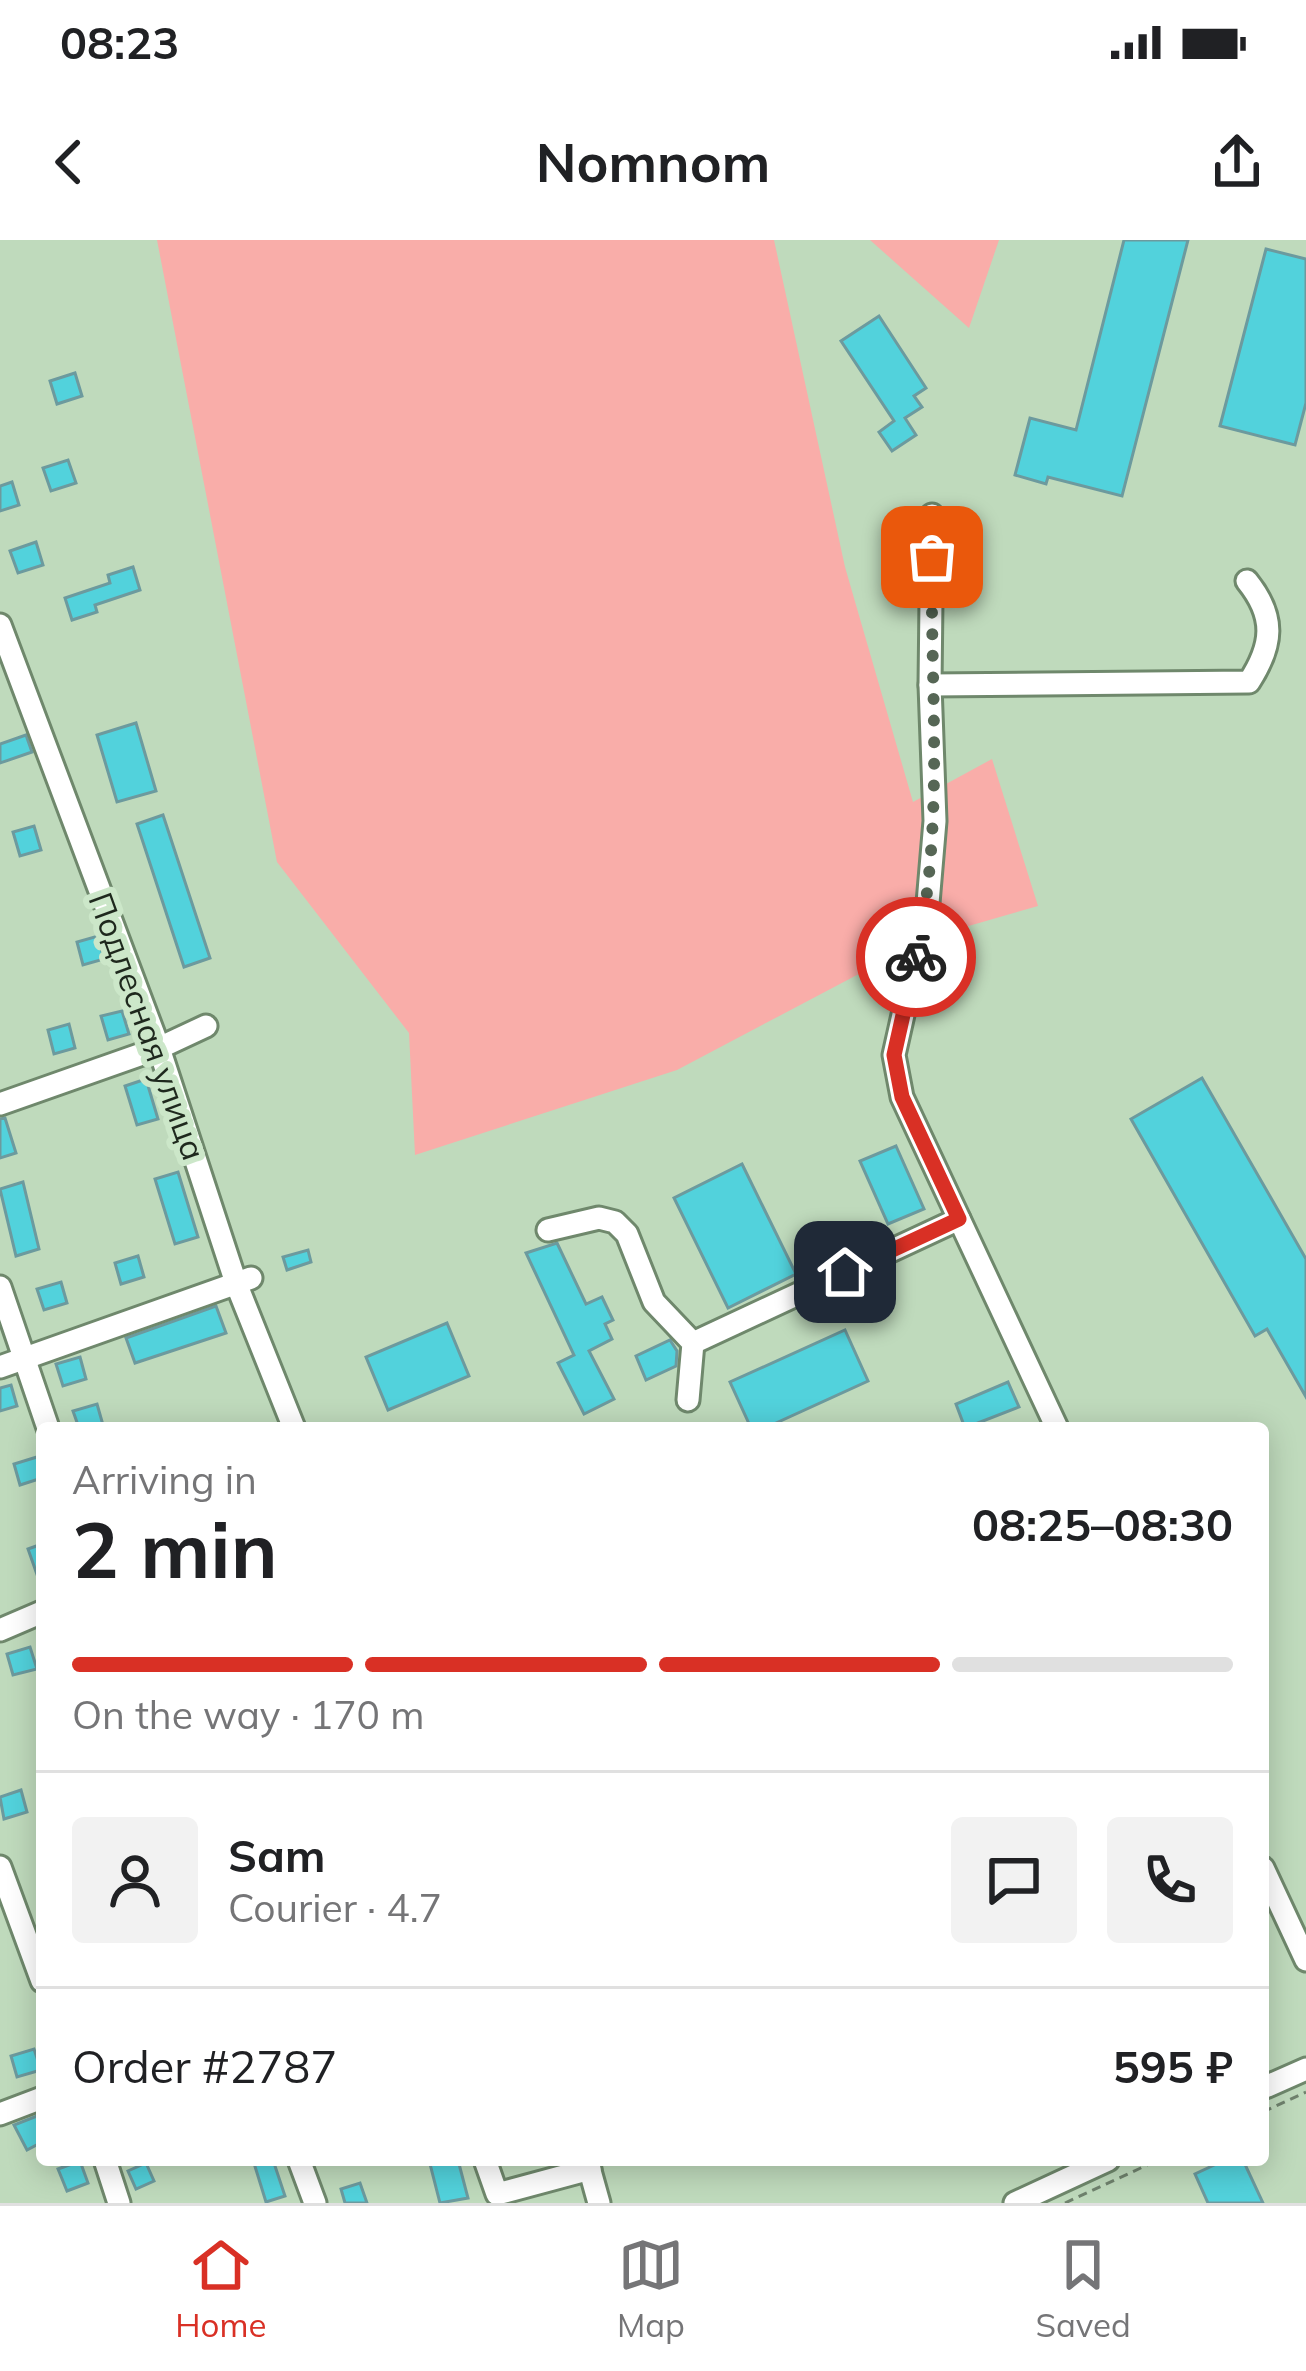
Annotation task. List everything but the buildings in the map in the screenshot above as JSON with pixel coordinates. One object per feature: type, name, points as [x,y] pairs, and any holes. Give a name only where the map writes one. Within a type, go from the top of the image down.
[{"type":"street","points":[[932,515],[930,685],[935,821],[928,903],[894,1055],[902,1097],[1054,1422]]},
{"type":"street","points":[[930,685],[1249,682],[1268,652],[1264,602],[1247,581]]},
{"type":"street","name":"Подлесная улица","points":[[0,625],[159,1048],[292,1422]]},
{"type":"street","points":[[0,1104],[159,1048],[206,1026]]},
{"type":"street","points":[[548,1230],[599,1218],[615,1222],[627,1234],[654,1302],[693,1343],[688,1400]]},
{"type":"street","points":[[693,1343],[959,1219]]},
{"type":"street","points":[[0,1367],[244,1281]]},
{"type":"street","points":[[0,1286],[46,1422]]},
{"type":"street","points":[[0,1630],[36,1615]]},
{"type":"street","points":[[0,1867],[36,1965]]},
{"type":"street","points":[[1269,1881],[1306,1960]]},
{"type":"street","points":[[1269,2085],[1306,2068]]},
{"type":"street","points":[[0,2114],[36,2100]]},
{"type":"street","points":[[107,2166],[119,2203]]},
{"type":"street","points":[[301,2166],[315,2203]]},
{"type":"street","points":[[487,2166],[497,2194],[583,2166]]},
{"type":"street","points":[[590,2166],[599,2203]]},
{"type":"street","points":[[1015,2203],[1095,2166]]},
{"type":"path","points":[[1269,2109],[1306,2092]]},
{"type":"path","points":[[1065,2203],[1145,2166]]},
{"type":"shaded area","points":[[157,240],[774,240],[845,567],[913,802],[992,759],[1038,906],[927,938],[677,1070],[415,1155],[409,1033],[277,862]]},
{"type":"shaded area","points":[[870,240],[999,240],[969,328]]},
{"type":"way so far","points":[[916,957],[928,903],[935,821],[932,557]]},
{"type":"route","points":[[845,1272],[959,1219],[902,1097],[894,1055],[916,957]]}]
